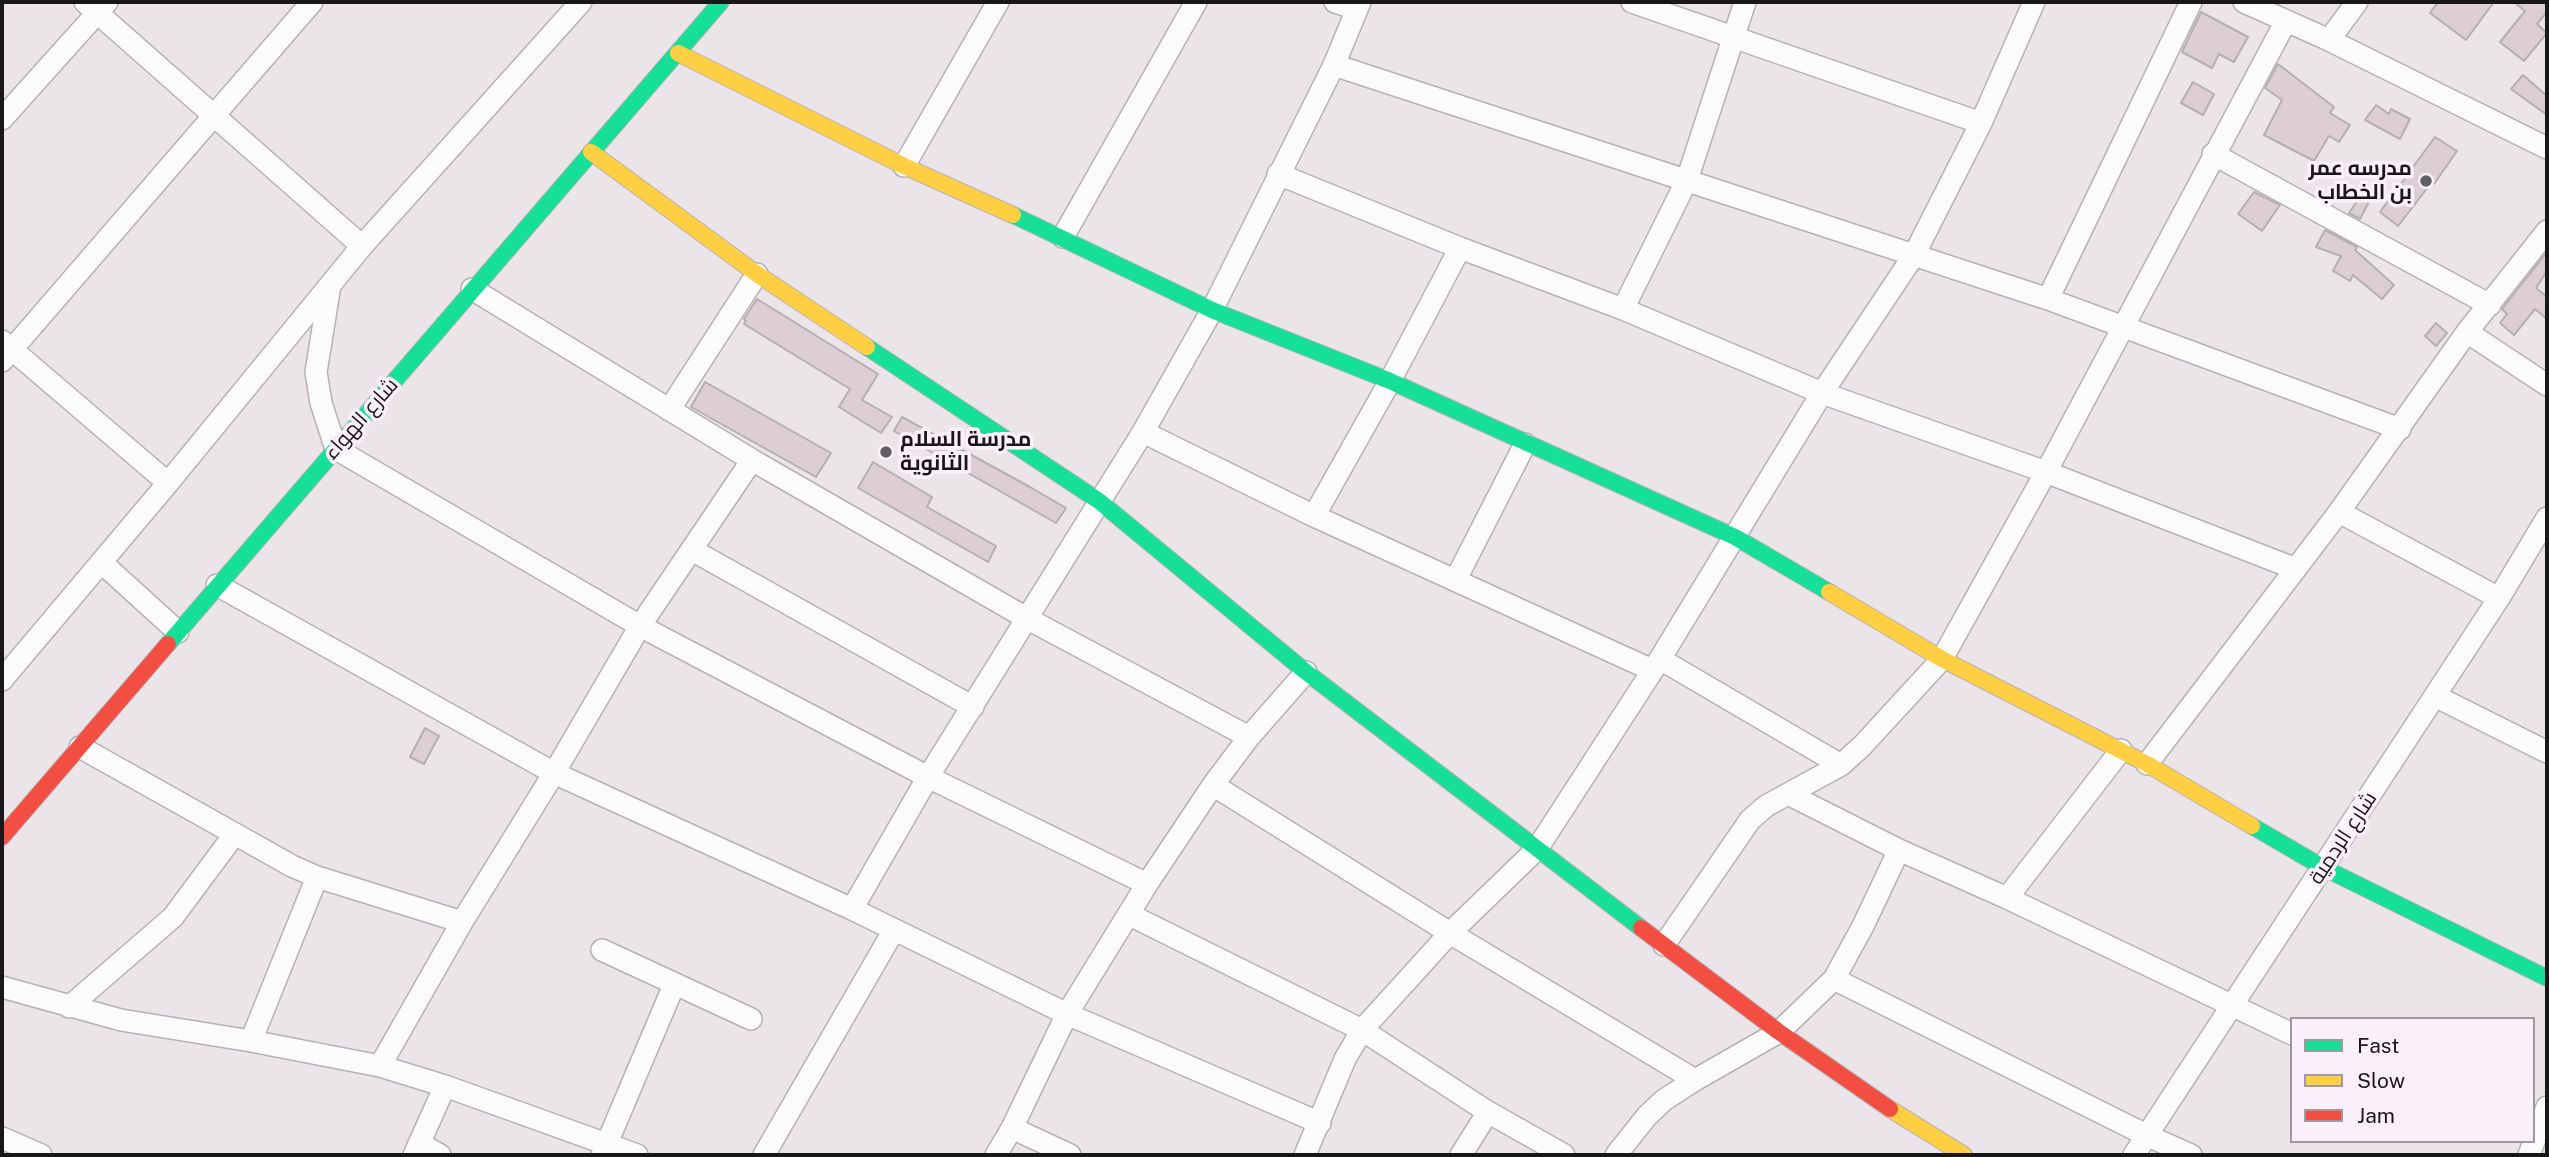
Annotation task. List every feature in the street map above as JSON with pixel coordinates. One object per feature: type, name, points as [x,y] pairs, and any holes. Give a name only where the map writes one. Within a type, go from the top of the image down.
[{"type":"street","points":[[169,482],[5,350],[312,2]]},
{"type":"street","name":"شارع الهواء","points":[[2,837],[721,2]]},
{"type":"street","points":[[904,166],[998,2]]},
{"type":"street","points":[[1063,237],[1196,2]]},
{"type":"street","points":[[852,909],[928,777],[1143,432],[1212,310],[1334,65],[1359,5],[1335,2]]},
{"type":"street","points":[[1632,2],[1676,9],[1734,37],[1980,123]]},
{"type":"street","points":[[1623,309],[1687,180],[1745,2]]},
{"type":"street","points":[[1306,1155],[1345,1059],[1362,1030],[1450,933],[1537,849],[1656,665],[1822,393],[1914,255],[1980,123],[2034,2]]},
{"type":"street","points":[[2048,299],[2192,2]]},
{"type":"street","points":[[2244,2],[2329,40],[2547,148]]},
{"type":"street","points":[[2329,40],[2357,2]]},
{"type":"street","points":[[2,120],[96,6],[362,246]]},
{"type":"street","points":[[2,680],[169,482],[362,246],[570,6]]},
{"type":"street","points":[[1664,945],[1750,820],[1766,806],[1841,765],[1862,747],[1942,659],[2046,472],[2286,21]]},
{"type":"street","points":[[677,53],[904,166],[1063,237],[1212,310],[1391,381],[1735,537],[1942,659],[2147,764],[2324,868],[2547,978]]},
{"type":"street","points":[[1334,65],[2048,299],[2400,429]]},
{"type":"street","points":[[592,152],[757,274],[1099,501],[1306,672],[1779,1032],[1900,1116],[1964,1155]]},
{"type":"street","points":[[2213,154],[2490,305]]},
{"type":"street","points":[[1278,174],[1460,248],[1623,309],[1822,393],[2046,472],[2296,569]]},
{"type":"street","points":[[2147,764],[2339,512],[2468,332],[2547,231]]},
{"type":"street","points":[[1314,516],[1391,381],[1460,248]]},
{"type":"street","points":[[669,410],[757,274]]},
{"type":"street","points":[[330,285],[316,372],[321,403],[336,449],[640,626],[928,777],[1147,884]]},
{"type":"street","points":[[472,289],[752,460],[1028,618],[1249,737]]},
{"type":"street","points":[[2468,332],[2547,385]]},
{"type":"street","points":[[1143,432],[1314,516],[1656,665],[1841,765]]},
{"type":"street","points":[[1456,579],[1525,444]]},
{"type":"street","points":[[380,1066],[640,626],[752,460]]},
{"type":"street","points":[[2339,512],[2500,598]]},
{"type":"street","name":"شارع الردمية","points":[[2134,1155],[2500,598],[2547,518]]},
{"type":"street","points":[[692,550],[973,707]]},
{"type":"street","points":[[101,562],[178,632]]},
{"type":"street","points":[[217,585],[554,773],[852,909],[1067,1014],[1320,1124]]},
{"type":"street","points":[[996,1155],[1012,1128],[1067,1014],[1147,884],[1213,785],[1249,737],[1306,672]]},
{"type":"street","points":[[2435,696],[2547,752]]},
{"type":"street","points":[[80,747],[234,835],[317,877],[463,922]]},
{"type":"street","points":[[2007,898],[2121,750]]},
{"type":"street","points":[[1213,785],[1450,933],[1695,1080]]},
{"type":"street","points":[[1788,794],[1899,850],[2007,898],[2290,1033]]},
{"type":"street","points":[[69,1007],[173,917],[234,835]]},
{"type":"street","points":[[1616,1155],[1647,1116],[1664,1100],[1779,1032],[1834,979],[1899,850]]},
{"type":"street","points":[[251,1041],[317,877]]},
{"type":"street","points":[[1130,915],[1362,1030],[1488,1112],[1564,1155]]},
{"type":"street","points":[[764,1155],[894,930]]},
{"type":"street","points":[[602,950],[751,1019]]},
{"type":"street","points":[[1834,979],[2191,1155]]},
{"type":"street","points":[[604,1150],[674,985]]},
{"type":"street","points":[[2,987],[121,1020],[380,1066],[445,1086],[604,1150],[637,1155]]},
{"type":"street","points":[[440,1155],[417,1149],[445,1086]]},
{"type":"street","points":[[2533,1149],[2547,1107]]},
{"type":"street","points":[[1461,1155],[1488,1112]]},
{"type":"street","points":[[1012,1128],[1070,1155]]},
{"type":"street","points":[[2,1138],[41,1155]]},
{"type":"building","points":[[2438,2],[2494,2],[2466,40],[2430,13]]},
{"type":"building","points":[[2514,2],[2547,2],[2547,12],[2537,24],[2547,33],[2524,61],[2500,42],[2525,11]]},
{"type":"building","points":[[2201,12],[2248,37],[2234,62],[2219,54],[2212,68],[2182,52]]},
{"type":"building","points":[[2278,64],[2334,107],[2330,113],[2350,125],[2339,142],[2329,136],[2314,161],[2264,135],[2282,100],[2265,88]]},
{"type":"building","points":[[2523,75],[2547,96],[2547,115],[2511,89]]},
{"type":"building","points":[[2193,82],[2214,94],[2203,115],[2181,103]]},
{"type":"building","points":[[2376,105],[2389,114],[2391,109],[2410,119],[2400,139],[2365,120]]},
{"type":"building","points":[[2435,137],[2457,151],[2434,184],[2432,182],[2398,226],[2380,212]]},
{"type":"building","points":[[2364,191],[2372,196],[2360,219],[2349,213]]},
{"type":"building","points":[[2254,192],[2280,205],[2262,231],[2238,214]]},
{"type":"building","points":[[2325,230],[2357,247],[2355,250],[2394,285],[2382,299],[2353,275],[2350,281],[2333,271],[2341,256],[2316,247]]},
{"type":"building","points":[[2547,252],[2547,271],[2536,288],[2547,297],[2547,319],[2535,309],[2514,335],[2500,323],[2507,314],[2502,309]]},
{"type":"building","points":[[757,299],[878,374],[862,400],[892,417],[881,433],[839,407],[850,389],[744,324],[744,319]]},
{"type":"building","points":[[2436,323],[2447,333],[2436,346],[2425,336]]},
{"type":"building","points":[[705,382],[831,453],[816,477],[691,407]]},
{"type":"building","points":[[902,417],[1066,508],[1056,523],[894,431]]},
{"type":"building","points":[[873,462],[932,497],[927,507],[996,546],[988,562],[858,488]]},
{"type":"building","points":[[425,728],[439,736],[424,764],[410,757]]},
{"type":"traffic: fast","points":[[168,644],[721,2]]},
{"type":"traffic: fast","points":[[1013,215],[1212,310],[1390,381],[1735,537],[1829,592]]},
{"type":"traffic: fast","points":[[867,347],[1099,501],[1306,672],[1641,928]]},
{"type":"traffic: fast","points":[[2252,826],[2324,868],[2547,978]]},
{"type":"traffic: slow","points":[[678,53],[904,166],[1013,215]]},
{"type":"traffic: slow","points":[[591,152],[757,274],[867,347]]},
{"type":"traffic: slow","points":[[1829,592],[1942,659],[2147,764],[2252,826]]},
{"type":"traffic: slow","points":[[1890,1109],[1964,1155]]},
{"type":"traffic: jam","points":[[2,837],[168,644]]},
{"type":"traffic: jam","points":[[1641,928],[1779,1032],[1890,1109]]},
{"type":"place","name":"مدرسه عمر بن الخطاب","points":[[2426,181]]},
{"type":"place","name":"مدرسة السلام الثانوية","points":[[886,452]]}]
